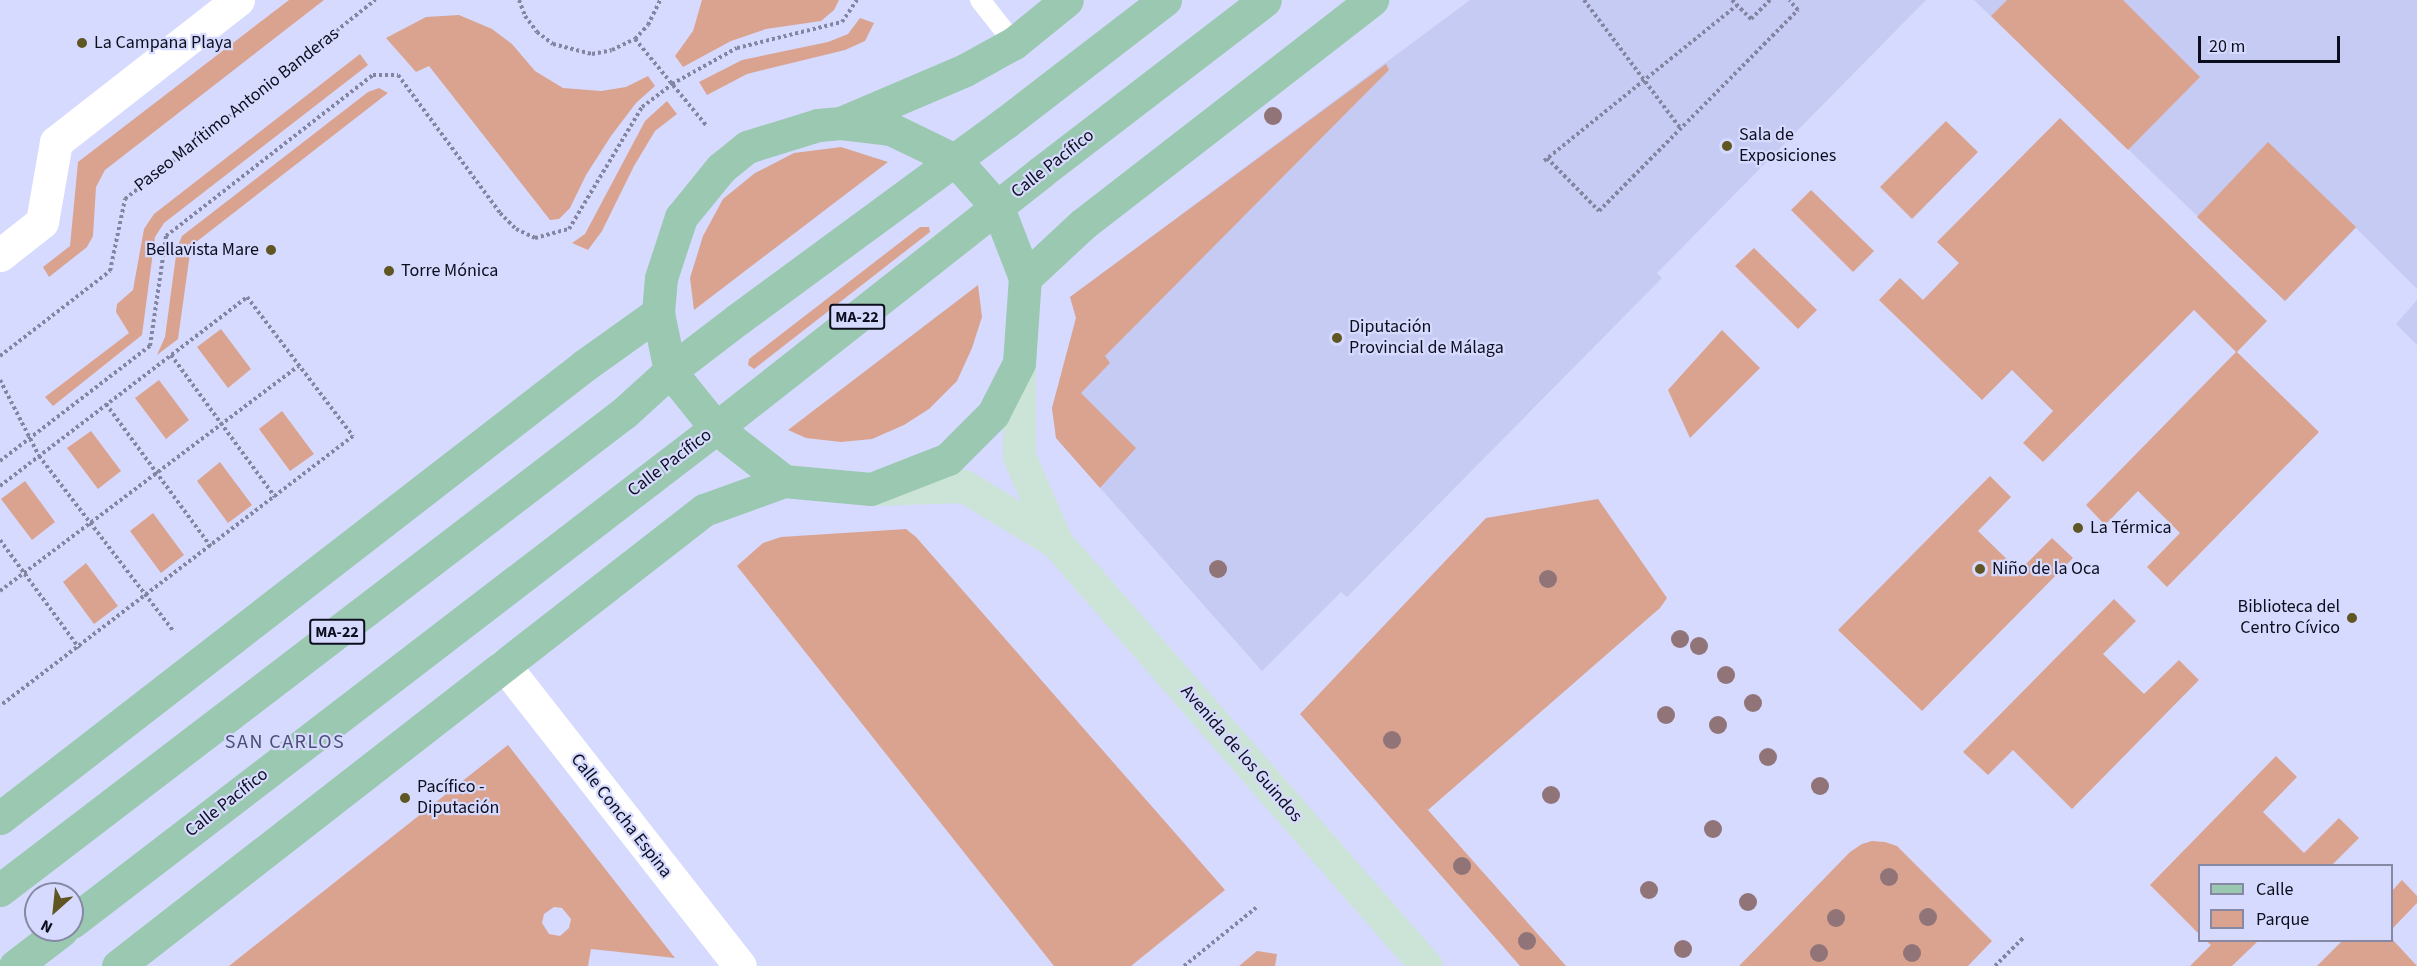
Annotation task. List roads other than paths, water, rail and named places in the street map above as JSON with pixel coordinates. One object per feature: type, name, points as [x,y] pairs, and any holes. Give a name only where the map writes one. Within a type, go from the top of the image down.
[{"type":"main road","points":[[841,123],[965,70],[1014,43],[1067,0]]},
{"type":"main road","name":"MA-22","points":[[0,890],[615,420],[670,371],[955,160],[1165,0]]},
{"type":"main road","name":"Calle Pacífico","points":[[84,913],[716,428],[1265,0]]},
{"type":"main road","points":[[1025,278],[1083,224],[1372,0]]},
{"type":"main road","points":[[130,962],[704,510],[784,481],[871,489],[948,459],[993,414],[1019,363],[1025,278],[998,207],[955,160],[891,129],[841,123],[818,125],[747,147],[721,168],[681,217],[661,278],[658,313],[670,371],[716,428],[784,481]]},
{"type":"main road","points":[[0,818],[576,373],[658,313]]},
{"type":"main road","name":"Avenida de los Guindos","points":[[1019,363],[1019,456],[1056,542]]},
{"type":"main road","name":"Avenida de los Guindos","points":[[871,489],[964,486],[1056,542],[1426,966]]},
{"type":"main road","points":[[15,966],[46,942]]},
{"type":"street","points":[[0,255],[42,222],[56,141],[238,0]]},
{"type":"street","name":"Calle Concha Espina","points":[[504,666],[740,966]]},
{"type":"lane","points":[[980,0],[1014,43]]},
{"type":"place","name":"La Campana Playa","points":[[82,43]]},
{"type":"place","name":"Sala de Exposiciones","points":[[1727,146]]},
{"type":"place","name":"Bellavista Mare","points":[[271,250]]},
{"type":"place","name":"Torre Mónica","points":[[389,271]]},
{"type":"place","name":"Diputación Provincial de Málaga","points":[[1337,338]]},
{"type":"place","name":"La Térmica","points":[[2078,528]]},
{"type":"place","name":"Niño de la Oca","points":[[1980,569]]},
{"type":"place","name":"Biblioteca del Centro Cívico","points":[[2352,618]]},
{"type":"place","name":"Pacífico - Diputación","points":[[405,798]]},
{"type":"district","name":"SAN CARLOS","points":[[285,742]]}]
